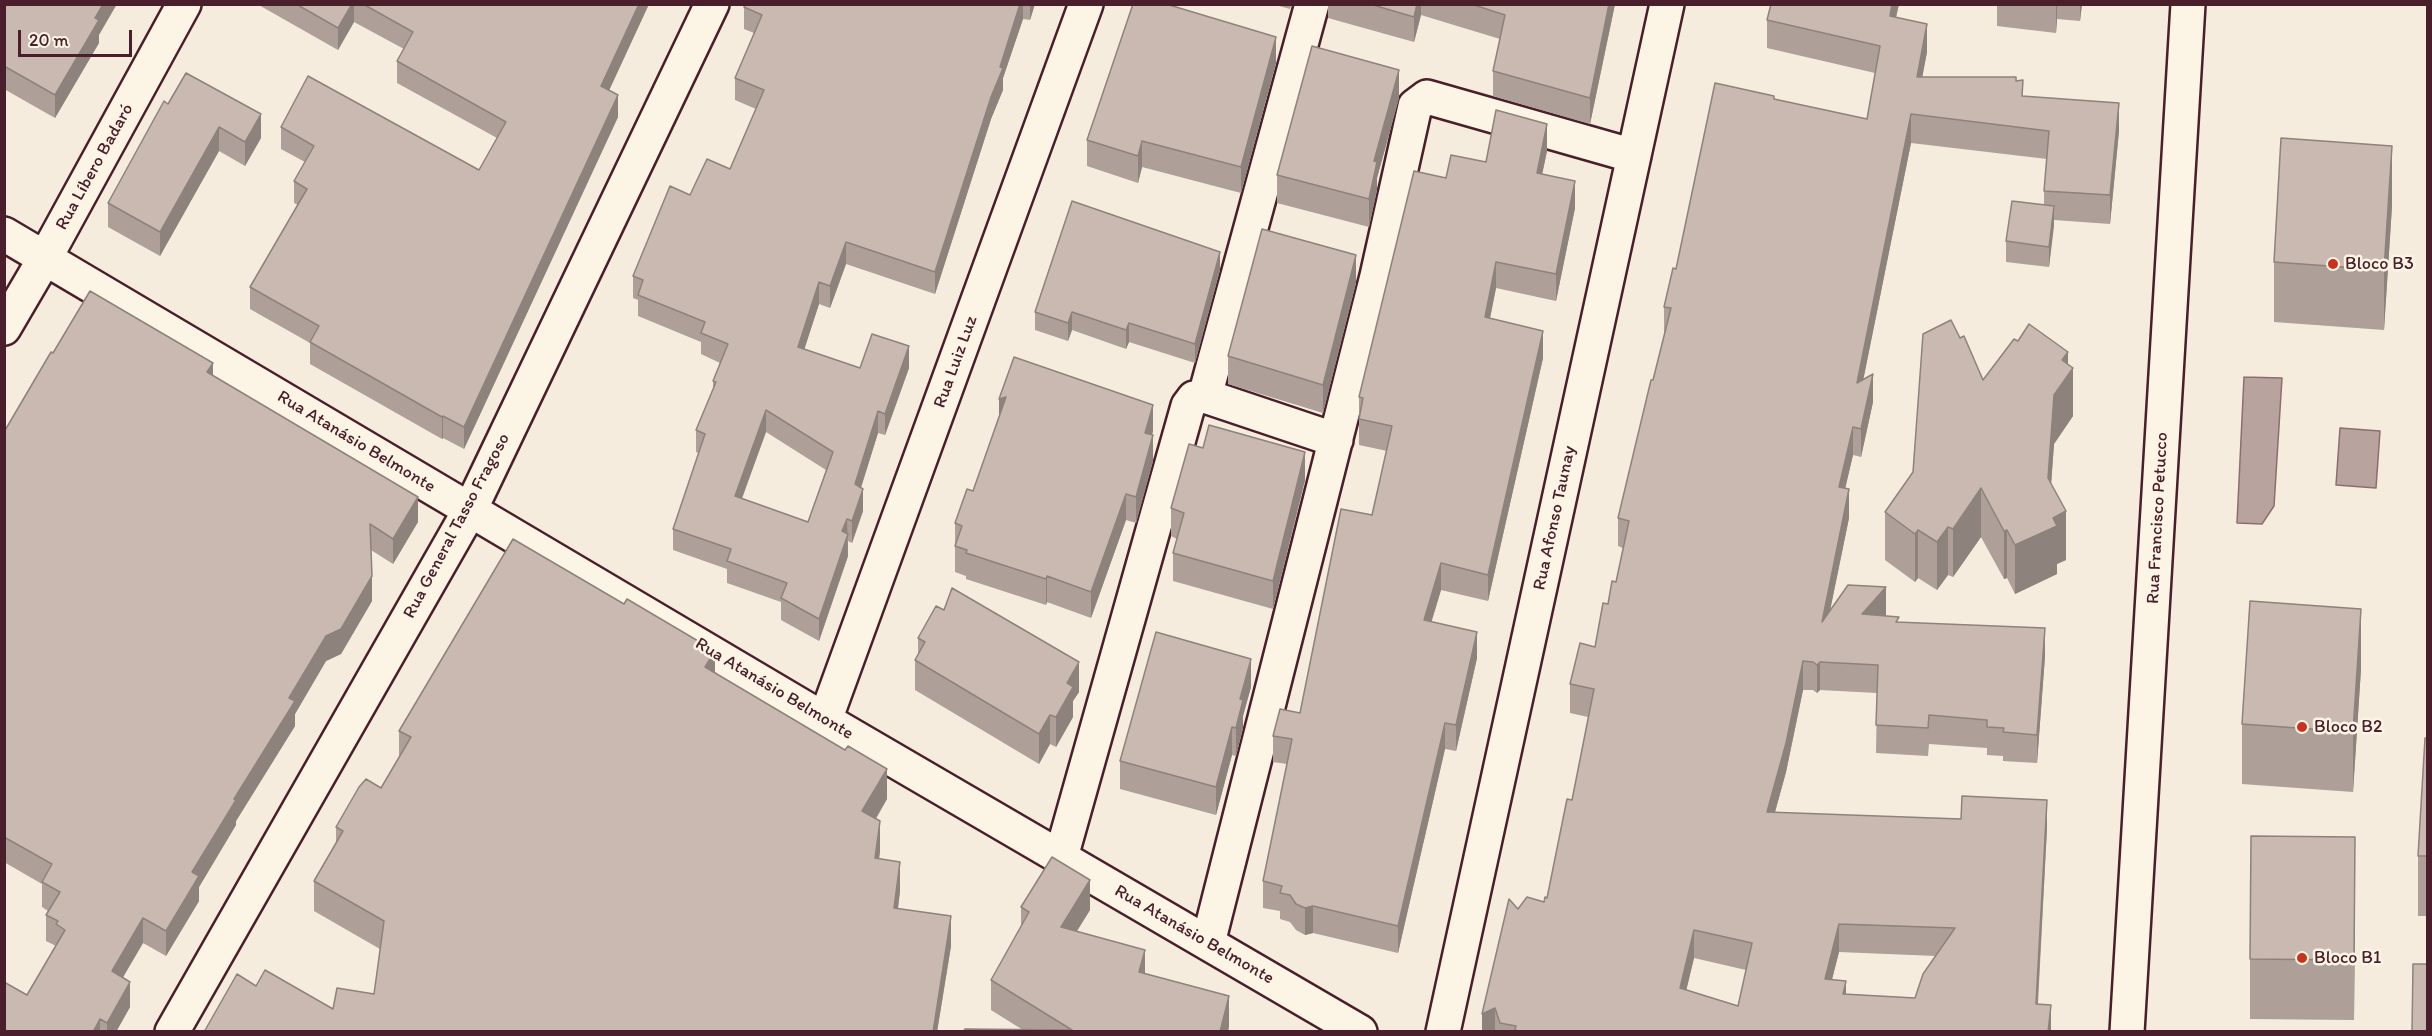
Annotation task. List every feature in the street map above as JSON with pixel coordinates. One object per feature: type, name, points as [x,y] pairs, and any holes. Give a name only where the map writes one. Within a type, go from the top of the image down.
[{"type":"street","name":"Rua Líbero Badaró","points":[[4,328],[45,258],[184,4]]},
{"type":"street","name":"Rua General Tasso Fragoso","points":[[172,1032],[470,510],[712,4]]},
{"type":"street","name":"Rua Luiz Luz","points":[[825,720],[1086,4]]},
{"type":"street","points":[[1205,396],[1311,4]]},
{"type":"street","name":"Rua Afonso Taunay","points":[[1443,1032],[1668,4]]},
{"type":"street","name":"Rua Francisco Petucco","points":[[2127,1032],[2188,4]]},
{"type":"street","points":[[1208,943],[1377,276],[1415,106],[1427,97],[1634,156]]},
{"type":"street","name":"Rua Atanásio Belmonte","points":[[4,234],[825,720],[1360,1032]]},
{"type":"street","points":[[1061,857],[1188,406],[1194,398],[1205,396],[1336,440]]},
{"type":"shaded area","points":[[2244,377],[2282,378],[2274,506],[2262,524],[2237,523]]},
{"type":"shaded area","points":[[2340,428],[2380,431],[2376,488],[2336,485]]},
{"type":"building","points":[[4,4],[103,4],[95,18],[99,20],[55,95],[4,66]]},
{"type":"building","points":[[296,4],[352,4],[338,28]]},
{"type":"building","points":[[363,4],[639,4],[601,86],[618,95],[464,427],[442,417],[310,342],[319,326],[250,287],[307,189],[294,181],[314,146],[281,127],[308,76],[479,170],[506,122],[397,61],[413,32]]},
{"type":"building","points":[[745,4],[1020,4],[1000,67],[1003,68],[991,97],[935,272],[846,242],[830,286],[819,282],[798,347],[860,368],[872,334],[909,346],[885,414],[878,411],[855,484],[863,489],[852,521],[847,519],[842,531],[848,534],[819,619],[781,598],[787,583],[727,561],[731,549],[673,529],[705,434],[696,430],[716,382],[713,381],[728,344],[701,333],[705,322],[638,295],[643,280],[633,276],[670,186],[690,195],[707,159],[730,169],[764,90],[735,78],[762,15],[744,7]],"holes":[[[766,410],[833,452],[808,522],[735,496]]]},
{"type":"building","points":[[1133,4],[1166,4],[1276,37],[1241,167],[1142,141],[1138,156],[1087,140]]},
{"type":"building","points":[[1370,4],[1417,4],[1414,17]]},
{"type":"building","points":[[1471,4],[1609,4],[1590,98],[1493,71],[1505,15]]},
{"type":"building","points":[[1771,4],[1892,4],[1890,16],[1927,24],[1917,77],[2016,77],[2016,81],[2023,80],[2022,96],[2119,103],[2110,195],[2044,191],[2049,131],[1911,114],[1857,383],[1873,374],[1861,429],[1853,427],[1839,487],[1849,489],[1822,622],[1848,585],[1886,587],[1862,614],[1899,617],[1896,622],[2045,628],[2037,735],[2003,732],[2004,728],[1987,727],[1987,720],[1929,715],[1928,728],[1876,725],[1878,665],[1820,662],[1817,665],[1803,661],[1786,743],[1767,812],[1961,819],[1962,796],[2047,800],[2036,1004],[2051,1005],[2048,1032],[1521,1032],[1515,1030],[1516,1026],[1500,1023],[1495,1008],[1482,1014],[1509,899],[1518,909],[1527,897],[1544,902],[1545,897],[1547,898],[1567,799],[1572,800],[1594,689],[1570,684],[1580,643],[1595,647],[1603,603],[1608,604],[1612,581],[1616,582],[1629,521],[1618,518],[1671,308],[1664,307],[1673,268],[1676,269],[1715,83],[1774,96],[1774,99],[1867,119],[1880,46],[1767,20]],"holes":[[[1839,924],[1955,928],[1923,974],[1915,998],[1843,994],[1846,981],[1825,979]],[[1694,930],[1752,943],[1738,1006],[1680,988]]]},
{"type":"building","points":[[1312,46],[1399,70],[1374,161],[1377,162],[1369,199],[1277,175]]},
{"type":"building","points":[[186,73],[261,114],[245,142],[219,127],[160,232],[108,203],[164,101],[168,104]]},
{"type":"building","points":[[1496,110],[1547,124],[1537,173],[1575,181],[1556,274],[1496,262],[1485,317],[1543,331],[1488,575],[1441,563],[1424,620],[1477,632],[1456,725],[1445,723],[1398,926],[1313,906],[1305,908],[1296,904],[1290,895],[1280,893],[1282,886],[1263,881],[1292,739],[1273,736],[1280,709],[1300,713],[1341,509],[1372,515],[1392,426],[1359,419],[1363,398],[1359,397],[1414,171],[1446,178],[1451,155],[1486,162]]},
{"type":"building","points":[[2281,138],[2392,146],[2384,270],[2274,262]]},
{"type":"building","points":[[1072,201],[1220,252],[1195,344],[1129,323],[1126,330],[1072,312],[1068,323],[1035,312]]},
{"type":"building","points":[[2012,201],[2054,206],[2049,247],[2006,241]]},
{"type":"building","points":[[1262,229],[1356,255],[1323,385],[1228,356]]},
{"type":"building","points":[[90,291],[213,363],[207,372],[418,497],[393,539],[370,524],[372,576],[341,629],[326,636],[289,698],[295,701],[192,872],[199,876],[166,931],[143,918],[112,971],[130,982],[107,1023],[100,1019],[93,1032],[4,1032],[4,982],[27,995],[65,930],[56,924],[58,921],[46,915],[60,892],[42,882],[52,864],[4,837],[4,432]]},
{"type":"building","points":[[1951,320],[1960,338],[1964,336],[1983,380],[2014,339],[2018,341],[2029,324],[2068,352],[2062,360],[2073,368],[2054,395],[2048,478],[2066,511],[2053,518],[2057,526],[2015,545],[2007,530],[2004,531],[1981,488],[1953,529],[1948,527],[1937,542],[1918,530],[1915,534],[1885,512],[1913,472],[1923,334]]},
{"type":"building","points":[[1014,357],[1153,405],[1145,433],[1153,435],[1136,497],[1126,494],[1091,592],[1047,576],[1046,579],[966,553],[967,550],[955,546],[962,526],[955,523],[967,489],[973,491],[1006,397],[999,399]]},
{"type":"building","points":[[1209,425],[1305,452],[1273,581],[1173,553],[1184,513],[1171,508],[1189,444],[1203,448]]},
{"type":"building","points":[[513,539],[624,604],[627,599],[715,651],[705,667],[845,750],[848,746],[887,769],[862,811],[880,821],[875,858],[900,862],[894,908],[951,916],[933,1032],[204,1032],[237,974],[256,986],[265,970],[333,1009],[337,988],[374,994],[384,921],[314,881],[343,831],[336,827],[359,787],[366,779],[381,788],[411,737],[399,731]]},
{"type":"building","points":[[952,588],[1079,662],[1067,683],[1073,687],[1056,717],[1050,715],[1039,734],[915,660],[925,642],[918,638],[936,606],[944,610]]},
{"type":"building","points":[[2250,601],[2361,609],[2353,732],[2242,724]]},
{"type":"building","points":[[1156,632],[1251,659],[1240,699],[1243,700],[1236,728],[1232,727],[1216,787],[1120,761]]},
{"type":"building","points":[[2425,738],[2427,738],[2427,856],[2418,856]]},
{"type":"building","points":[[2251,836],[2355,837],[2354,960],[2250,959]]},
{"type":"building","points":[[1052,857],[1090,880],[1061,927],[1145,950],[1139,972],[1229,996],[1220,1032],[963,1032],[965,1029],[1072,1030],[991,980],[1029,912],[1021,907]]},
{"type":"building","points":[[2413,964],[2427,964],[2427,1032],[2412,1032]]},
{"type":"place","name":"Bloco B3","points":[[2333,264]]},
{"type":"place","name":"Bloco B2","points":[[2302,727]]},
{"type":"place","name":"Bloco B1","points":[[2302,958]]}]
